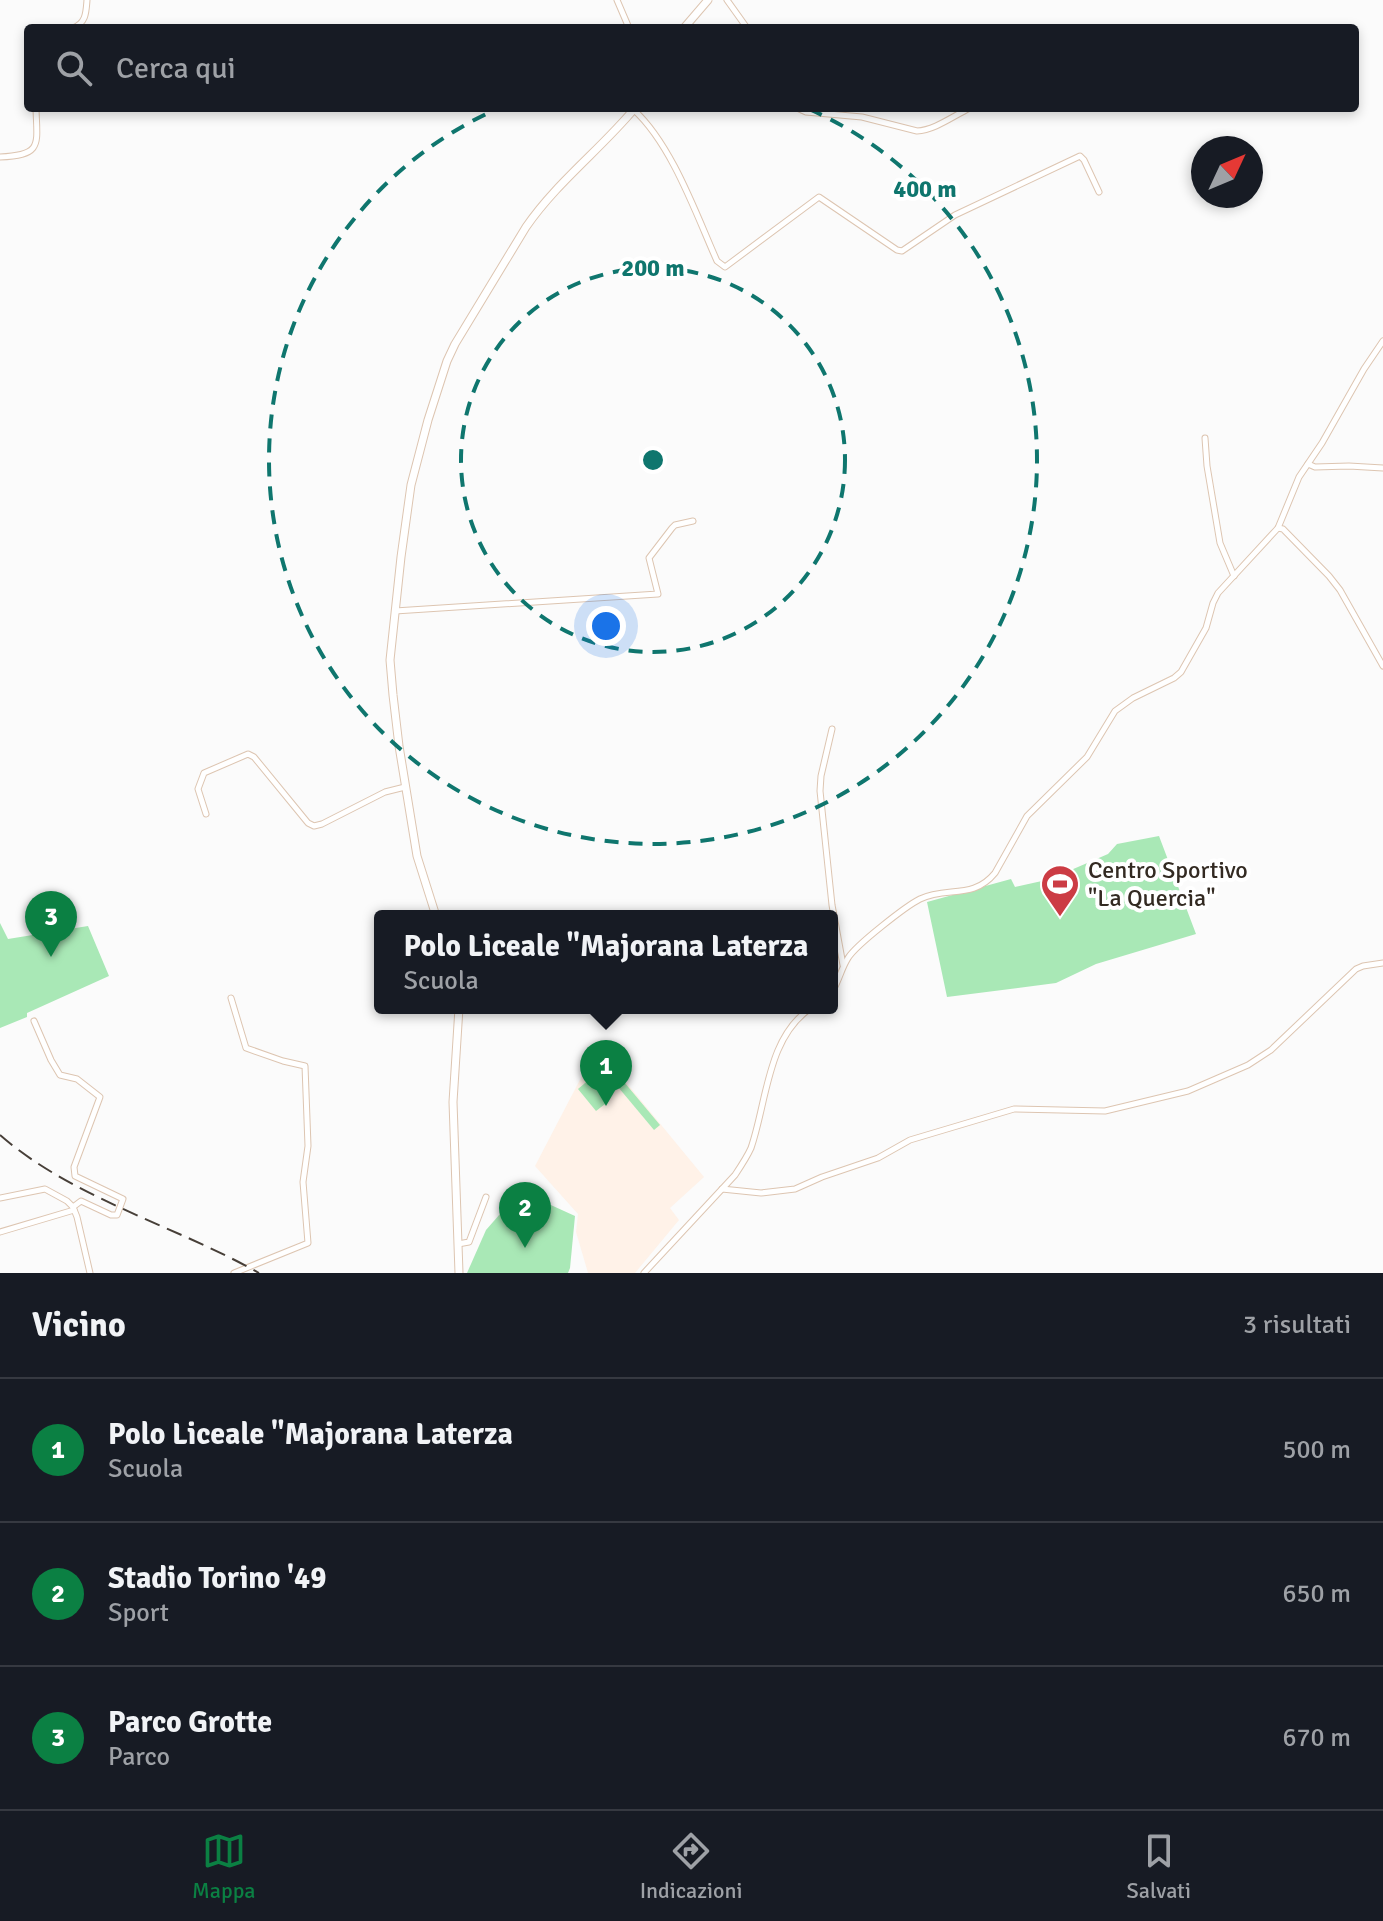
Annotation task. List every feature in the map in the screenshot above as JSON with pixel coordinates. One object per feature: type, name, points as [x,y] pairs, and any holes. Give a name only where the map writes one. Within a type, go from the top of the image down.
[{"type":"main road","points":[[687,24],[708,0]]},
{"type":"main road","points":[[434,910],[417,856],[394,709],[390,660],[411,485],[436,394],[455,344],[538,210],[631,112]]},
{"type":"main road","points":[[459,1014],[453,1102],[459,1273]]},
{"type":"street","points":[[81,24],[87,0]]},
{"type":"street","points":[[617,0],[627,24]]},
{"type":"street","points":[[727,0],[744,24]]},
{"type":"street","points":[[0,157],[27,154],[35,147],[36,112]]},
{"type":"street","points":[[637,112],[656,135],[717,261],[725,267],[819,197],[902,251],[955,215],[1080,156],[1099,192]]},
{"type":"street","points":[[806,112],[862,117],[917,131],[962,112]]},
{"type":"street","points":[[843,967],[857,947],[919,899],[978,888],[989,881],[1027,816],[1087,757],[1115,711],[1181,672],[1206,628],[1218,593],[1278,528],[1294,488],[1383,341]]},
{"type":"street","points":[[1205,438],[1220,543],[1234,576]]},
{"type":"street","points":[[1308,464],[1315,467],[1383,468]]},
{"type":"street","points":[[395,611],[658,594],[651,555],[675,525],[693,521]]},
{"type":"street","points":[[1278,528],[1301,546],[1340,590],[1383,666]]},
{"type":"street","points":[[832,729],[820,791],[833,910]]},
{"type":"street","points":[[206,814],[198,789],[204,773],[248,754],[314,826],[385,792],[405,787]]},
{"type":"street","points":[[838,939],[843,967],[838,981]]},
{"type":"street","points":[[722,1189],[761,1193],[795,1189],[878,1158],[910,1140],[1014,1109],[1105,1111],[1188,1091],[1248,1065],[1271,1050],[1356,969],[1383,963]]},
{"type":"street","points":[[231,998],[246,1048],[305,1066],[308,1146],[303,1182],[308,1243],[234,1273]]},
{"type":"street","points":[[644,1273],[735,1175],[751,1147],[780,1043],[804,1014]]},
{"type":"street","points":[[0,1232],[73,1209],[81,1201],[117,1215],[123,1199],[75,1176],[74,1167],[100,1097],[77,1079],[60,1075],[34,1021]]},
{"type":"street","points":[[0,1198],[45,1189],[67,1201],[73,1209],[90,1273]]},
{"type":"street","points":[[458,1244],[469,1242],[486,1197]]},
{"type":"shaded area","points":[[597,1047],[704,1177],[670,1208],[679,1220],[635,1273],[588,1273],[576,1232],[578,1214],[535,1166]]},
{"type":"green space","name":"Centro Sportivo \"La Quercia\"","points":[[1159,836],[1196,934],[1096,964],[1056,983],[947,997],[927,902],[1011,879],[1015,887],[1069,875],[1071,870],[1108,854],[1117,844]]},
{"type":"green space","points":[[0,923],[8,939],[88,926],[109,976],[0,1028]]},
{"type":"green space","points":[[599,1052],[660,1125],[654,1130],[593,1057]]},
{"type":"green space","points":[[591,1078],[609,1101],[596,1111],[578,1089]]},
{"type":"green space","points":[[520,1191],[575,1216],[568,1273],[467,1273],[486,1230]]},
{"type":"railway","points":[[0,1135],[59,1177],[259,1273]]},
{"type":"place","name":"Centro Sportivo \"La Quercia\"","points":[[1060,918]]},
{"type":"place","name":"Parco Grotte","points":[[51,957]]},
{"type":"place","name":"Polo Liceale \"Majorana Laterza","points":[[606,1106]]},
{"type":"place","name":"Stadio Torino '49","points":[[525,1248]]}]
